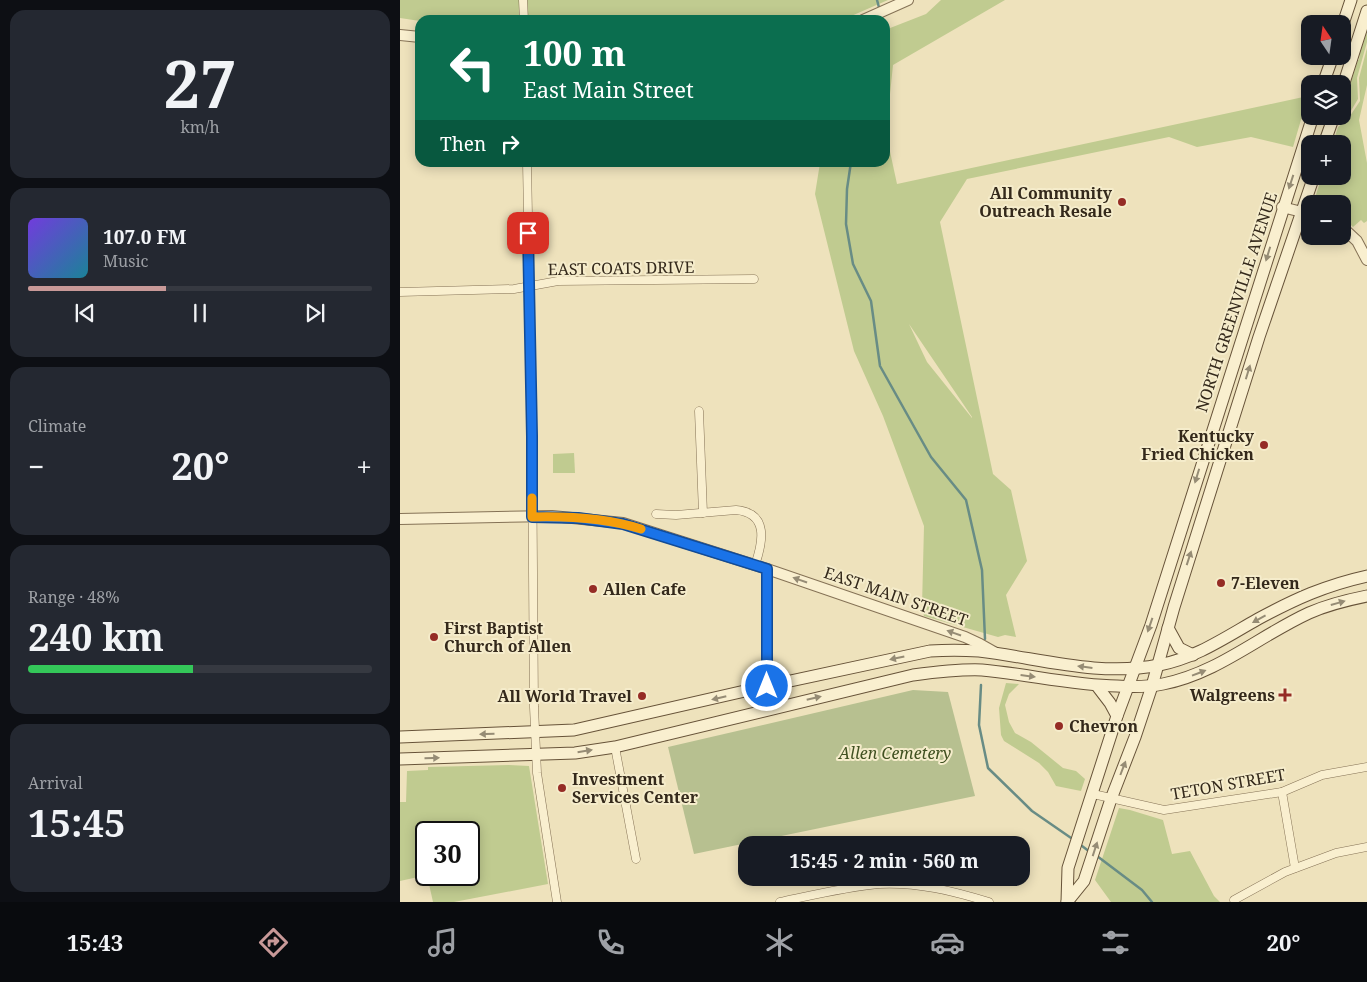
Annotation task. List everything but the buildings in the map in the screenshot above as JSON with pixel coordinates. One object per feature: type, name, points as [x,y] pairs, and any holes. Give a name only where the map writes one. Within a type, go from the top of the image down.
[{"type":"main road","points":[[1346,15],[1351,0]]},
{"type":"main road","points":[[1346,75],[1367,11]]},
{"type":"main road","name":"NORTH GREENVILLE AVENUE","points":[[1067,902],[1068,868],[1127,686],[1151,624],[1309,125]]},
{"type":"main road","name":"NORTH GREENVILLE AVENUE","points":[[1067,902],[1084,881],[1111,799],[1152,686],[1168,628],[1259,336],[1301,226]]},
{"type":"main road","name":"EAST MAIN STREET","points":[[998,654],[1088,668],[1134,669],[1158,666],[1193,655],[1215,645],[1257,620],[1302,597],[1336,583],[1367,576]]},
{"type":"main road","points":[[400,759],[575,753],[615,747],[770,708],[914,675],[949,671],[980,670],[1097,686],[1152,686],[1196,674],[1221,663],[1310,613],[1334,604],[1367,596]]},
{"type":"main road","points":[[1302,597],[1310,613]]},
{"type":"main road","points":[[1168,628],[1179,648],[1193,655]]},
{"type":"main road","points":[[400,737],[535,733],[583,728],[930,651],[956,650],[998,654]]},
{"type":"main road","points":[[1097,686],[1117,716]]},
{"type":"street","points":[[524,0],[524,15]]},
{"type":"street","points":[[874,15],[908,0]]},
{"type":"street","points":[[400,35],[415,36]]},
{"type":"street","points":[[527,167],[535,733],[542,806],[558,902]]},
{"type":"street","points":[[1282,207],[1301,212]]},
{"type":"street","points":[[1351,236],[1357,241],[1367,260]]},
{"type":"street","name":"EAST COATS DRIVE","points":[[400,292],[514,289],[558,281],[754,278]]},
{"type":"street","points":[[699,411],[703,513]]},
{"type":"street","points":[[656,514],[676,515],[736,510],[744,510],[752,514],[758,521],[761,529],[762,548],[755,565]]},
{"type":"street","name":"EAST MAIN STREET","points":[[400,519],[578,518],[623,524],[755,565],[965,637],[998,654]]},
{"type":"street","points":[[767,569],[767,686],[770,708]]},
{"type":"street","points":[[615,747],[636,859]]},
{"type":"street","name":"TETON STREET","points":[[1093,794],[1164,810],[1282,792],[1322,775],[1367,767]]},
{"type":"street","points":[[1282,792],[1295,868]]},
{"type":"street","points":[[1234,900],[1295,868],[1336,853],[1367,848]]},
{"type":"street","points":[[780,902],[854,887],[896,884],[934,888],[989,902]]},
{"type":"green space","points":[[400,0],[888,0],[854,15],[415,15],[415,20],[400,18]]},
{"type":"green space","points":[[941,0],[1005,0],[893,65],[890,94],[890,28],[926,14]]},
{"type":"green space","points":[[1367,32],[1367,42],[1357,78],[1358,99],[1351,111],[1351,82]]},
{"type":"green space","points":[[1367,48],[1367,85],[1359,120],[1367,163],[1367,221],[1364,223],[1361,220],[1353,227],[1351,225],[1351,195],[1316,195],[1319,185],[1351,185],[1351,135],[1336,135],[1340,125],[1351,125],[1351,114],[1360,101],[1359,78]]},
{"type":"green space","points":[[1301,97],[1301,120],[1293,147],[1251,137],[1197,147],[1169,137],[967,179],[940,222],[993,474],[1011,490],[1027,561],[1006,595],[1016,637],[1005,635],[998,637],[924,616],[922,606],[924,526],[883,416],[854,351],[815,194],[819,167],[890,167],[890,152],[897,184]],"holes":[[[909,324],[972,418],[927,362]]]},
{"type":"green space","points":[[574,453],[575,473],[553,473],[553,454]]},
{"type":"green space","points":[[1006,683],[1019,684],[1009,694],[1005,705],[1009,722],[1015,733],[1031,742],[1063,768],[1076,771],[1085,779],[1081,791],[1056,786],[1048,772],[1039,763],[1004,741],[1001,735],[999,708]]},
{"type":"green space","name":"Allen Cemetery","points":[[913,690],[948,692],[975,796],[781,836],[738,836],[738,845],[694,854],[668,747]]},
{"type":"green space","points":[[529,766],[548,884],[454,902],[433,902],[429,886],[480,886],[480,821],[415,821],[415,878],[400,881],[400,802],[406,802],[407,771],[428,770],[428,767]]},
{"type":"green space","points":[[1119,808],[1163,820],[1172,854],[1190,851],[1214,896],[1220,902],[1111,902],[1095,880]]},
{"type":"waterway","points":[[877,0],[880,11]]},
{"type":"waterway","points":[[850,167],[847,189],[846,224],[853,264],[871,301],[880,366],[931,457],[966,500],[982,570],[985,639]]},
{"type":"waterway","points":[[981,685],[979,725],[988,768],[1032,811],[1074,840]]},
{"type":"waterway","points":[[1078,843],[1090,852]]},
{"type":"waterway","points":[[1097,856],[1142,890],[1152,902]]},
{"type":"slow traffic","points":[[532,498],[532,517],[578,518],[623,524],[641,529]]},
{"type":"place","name":"All Community Outreach Resale","points":[[1122,202]]},
{"type":"place","name":"Kentucky Fried Chicken","points":[[1264,445]]},
{"type":"place","name":"7-Eleven","points":[[1221,583]]},
{"type":"place","name":"Allen Cafe","points":[[593,589]]},
{"type":"place","name":"First Baptist Church of Allen","points":[[434,637]]},
{"type":"place","name":"Walgreens","points":[[1285,695]]},
{"type":"place","name":"All World Travel","points":[[642,696]]},
{"type":"place","name":"Chevron","points":[[1059,726]]},
{"type":"place","name":"Investment Services Center","points":[[562,788]]},
{"type":"route","points":[[528,233],[532,517],[578,518],[623,524],[767,569],[767,686]]}]
